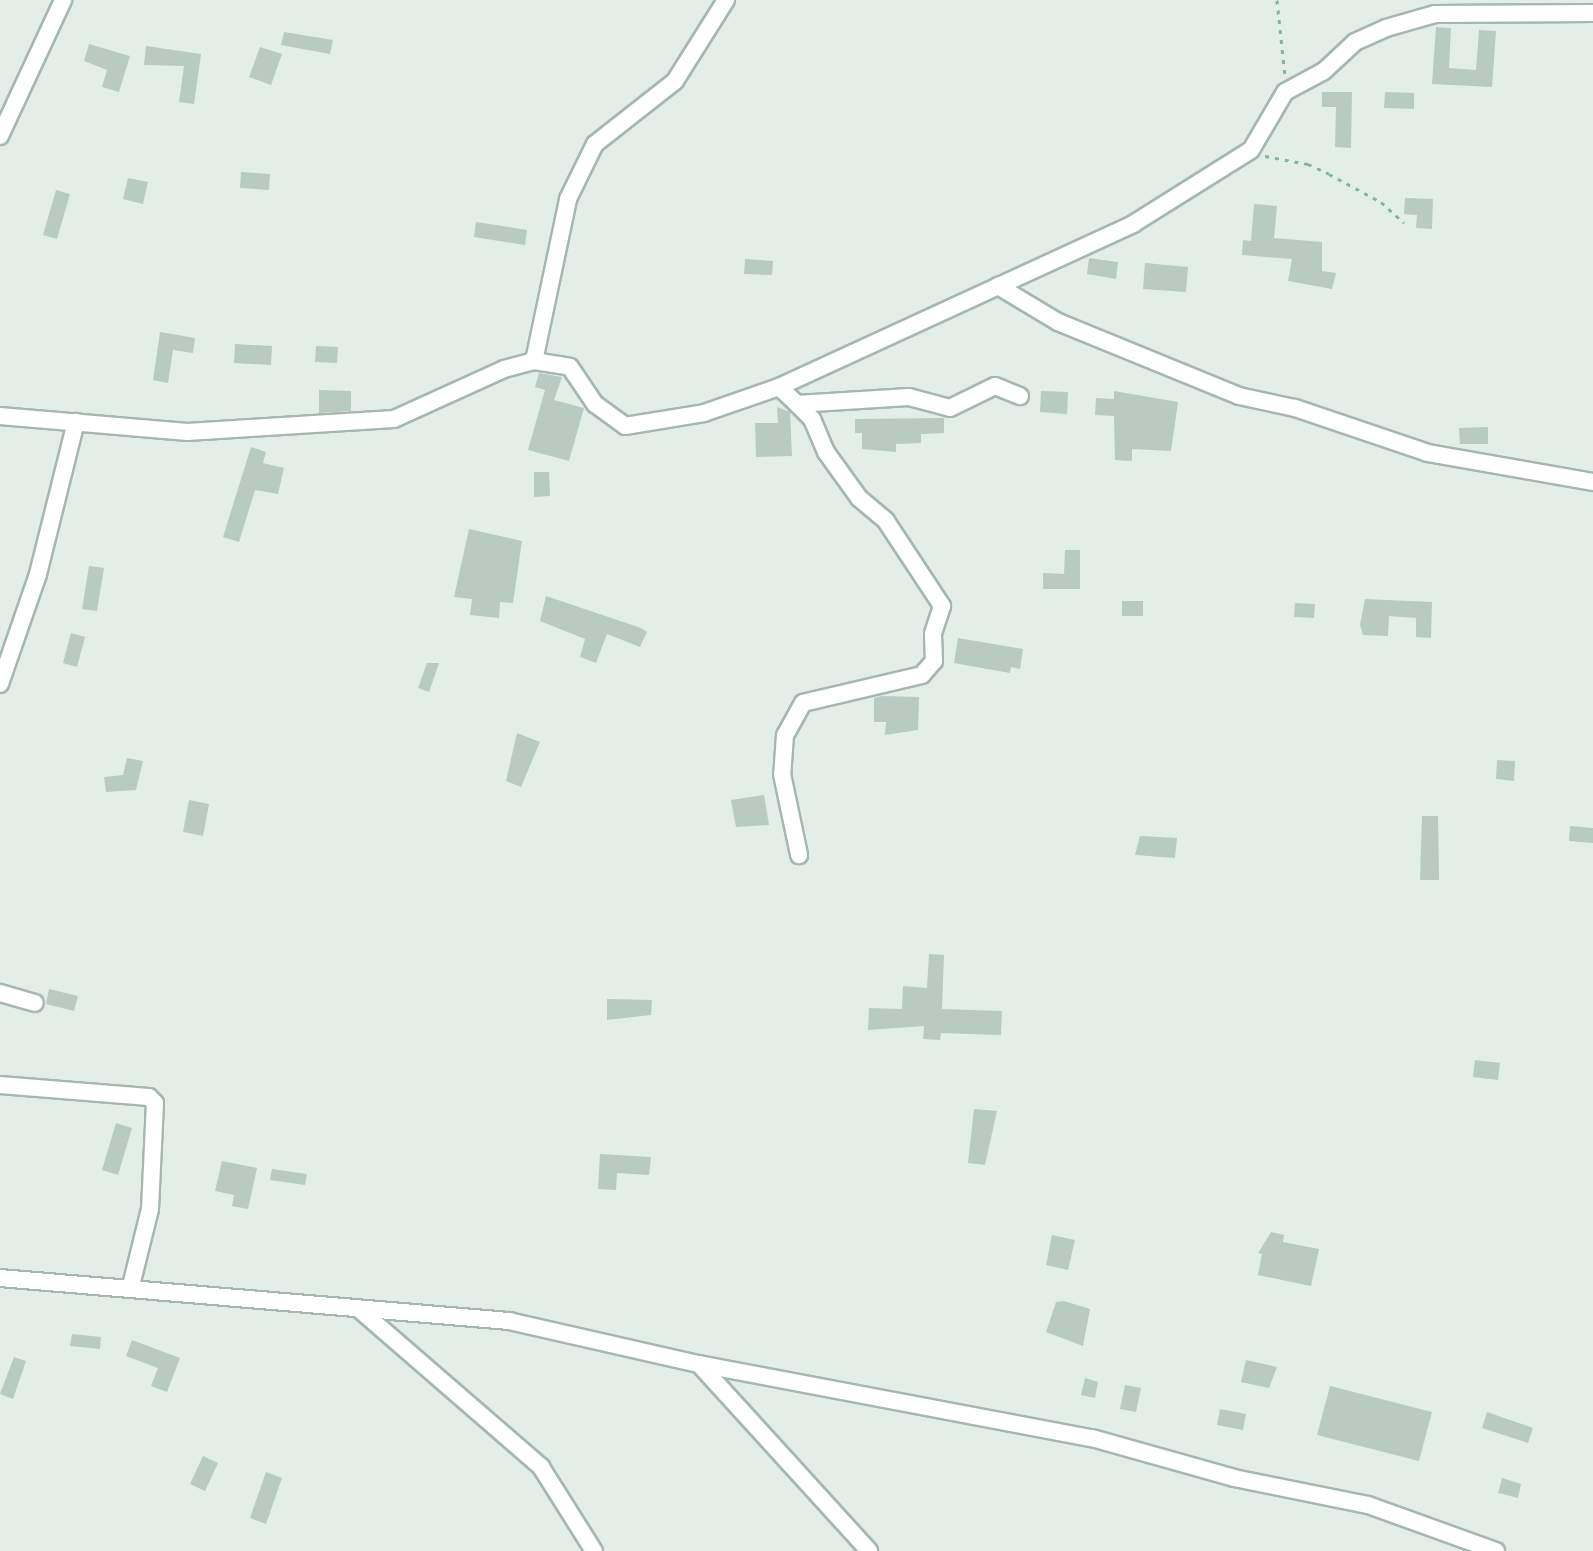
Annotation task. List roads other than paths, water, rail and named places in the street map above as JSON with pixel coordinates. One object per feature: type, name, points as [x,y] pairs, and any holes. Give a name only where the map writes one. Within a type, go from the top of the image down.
[{"type":"street","points":[[0,136],[63,0]]},
{"type":"street","points":[[534,361],[568,199],[595,144],[675,81],[726,0]]},
{"type":"street","points":[[0,416],[187,432],[394,419],[504,369],[534,361],[570,367],[595,404],[625,426],[704,413],[779,387],[1133,224],[1251,150],[1285,92],[1324,71],[1355,42],[1435,14],[1593,13]]},
{"type":"street","points":[[998,286],[1058,322],[1239,396],[1295,408],[1428,453],[1593,482]]},
{"type":"street","points":[[797,404],[909,397],[950,408],[995,386],[1020,396]]},
{"type":"street","points":[[779,387],[812,419],[826,452],[859,498],[886,521],[942,606],[933,634],[934,661],[922,675],[803,703],[785,735],[782,774],[799,855]]},
{"type":"street","points":[[0,684],[38,574],[76,422]]},
{"type":"street","points":[[0,993],[35,1003]]},
{"type":"street","points":[[0,1085],[149,1097],[155,1103],[150,1209],[131,1286]]},
{"type":"street","points":[[0,1278],[131,1286],[360,1310],[509,1321],[699,1364],[1092,1438],[1234,1478],[1368,1505],[1496,1551]]},
{"type":"street","points":[[360,1310],[541,1467],[594,1551]]},
{"type":"street","points":[[699,1364],[869,1551]]}]
